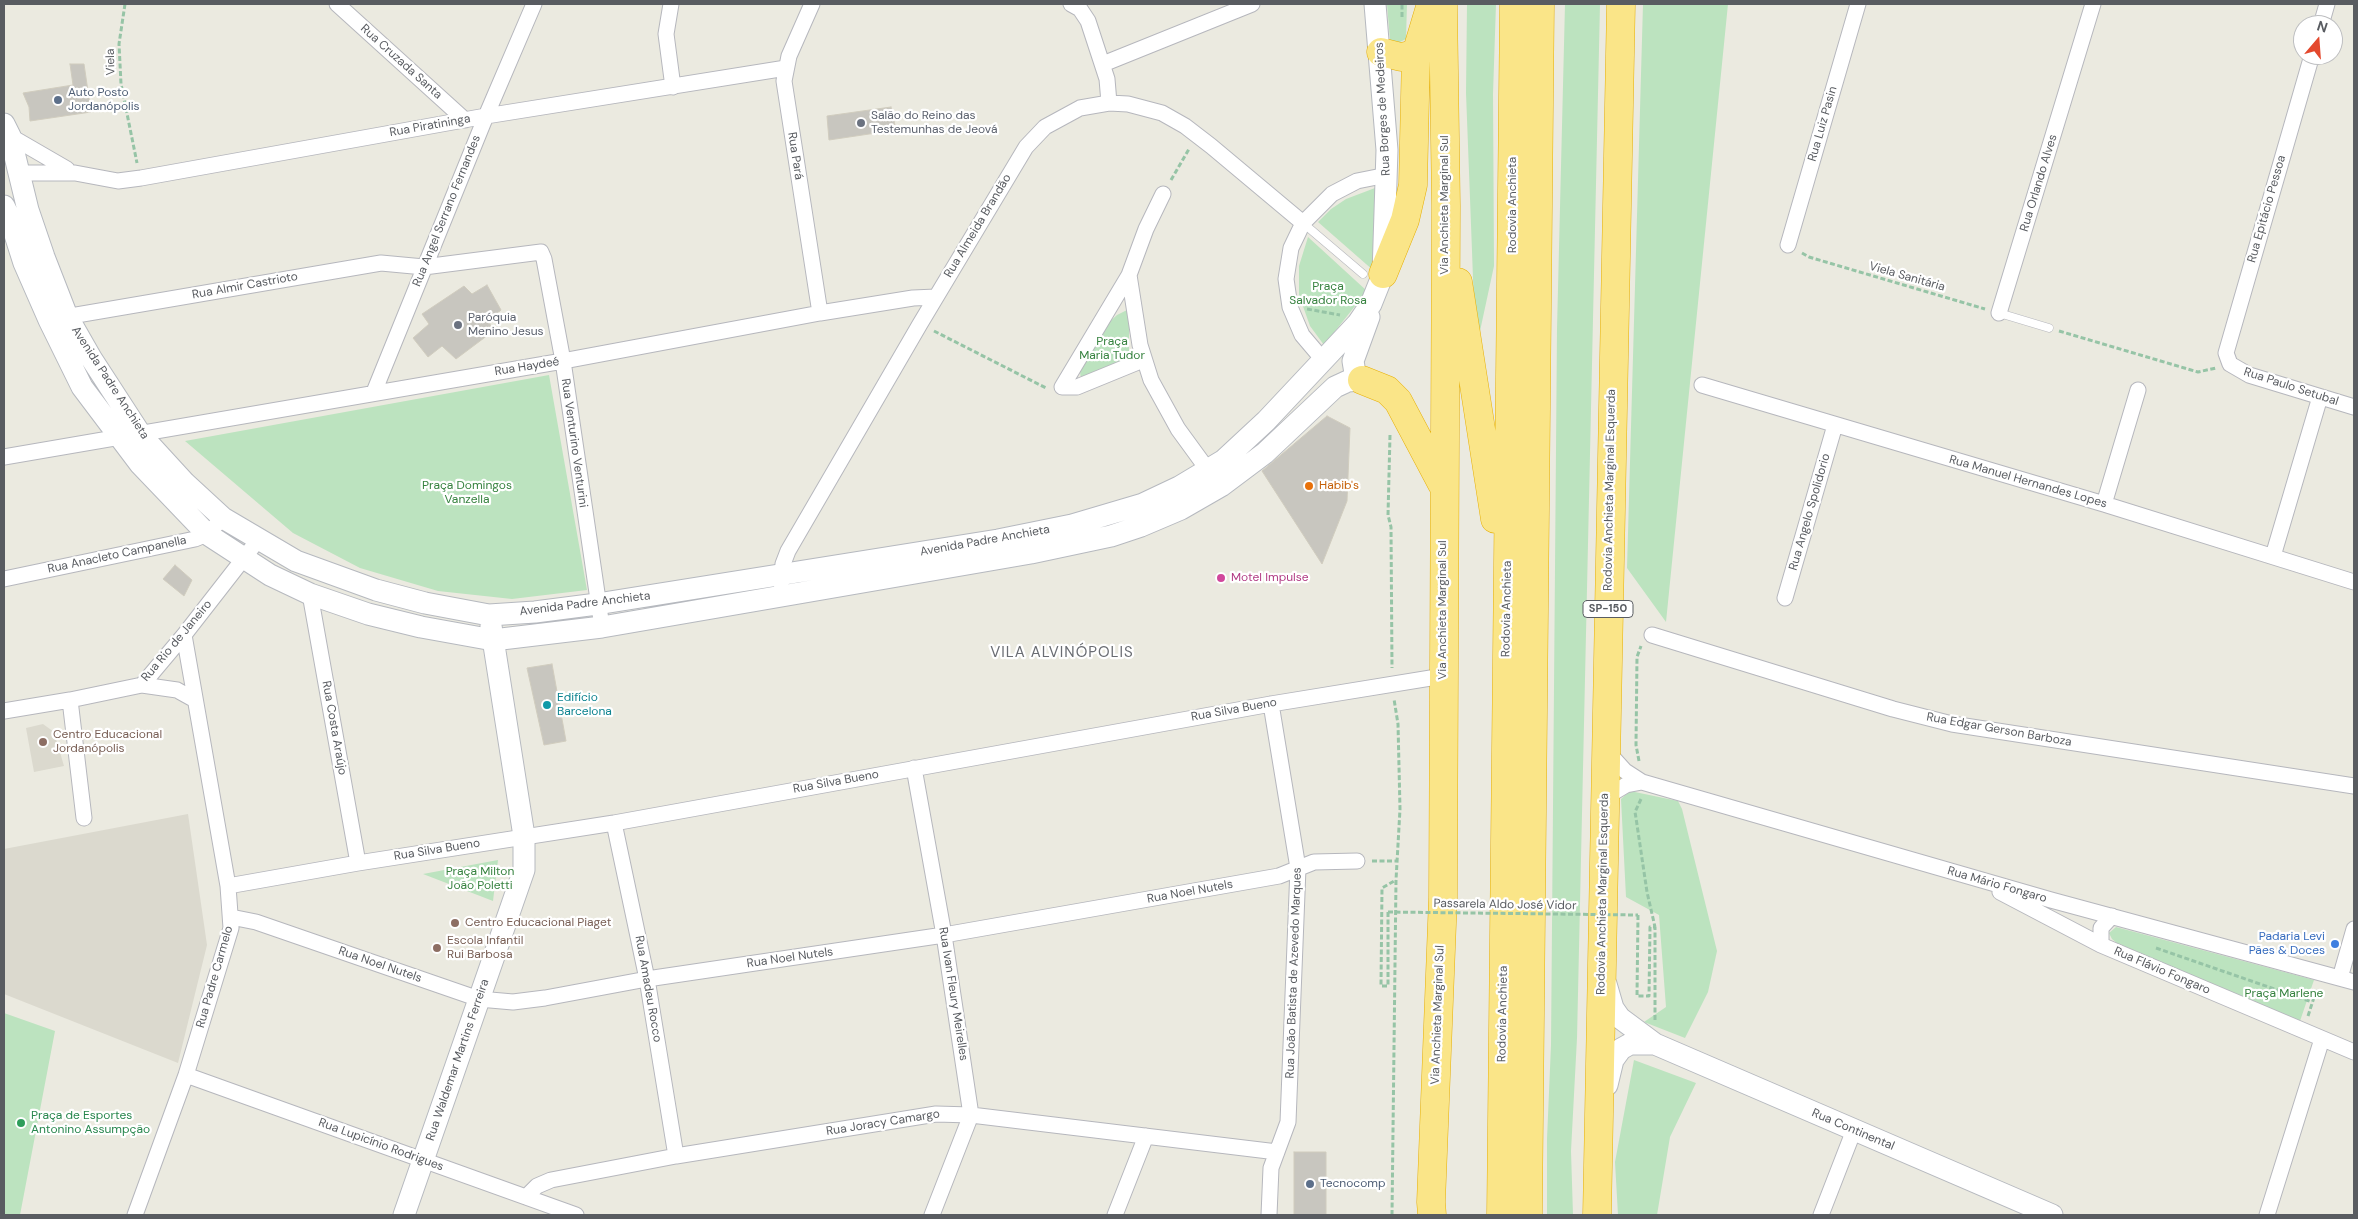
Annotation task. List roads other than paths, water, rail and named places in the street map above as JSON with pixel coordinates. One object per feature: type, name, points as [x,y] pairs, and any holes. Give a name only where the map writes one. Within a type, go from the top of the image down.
[{"type":"highway","points":[[1373,274],[1405,220],[1413,185],[1416,54],[1431,4]]},
{"type":"highway","name":"Via Anchieta Marginal Sul","points":[[1430,1211],[1443,898],[1443,485],[1446,206],[1443,4]]},
{"type":"highway","name":"Rodovia Anchieta","points":[[1501,1215],[1514,4]]},
{"type":"highway","name":"Rodovia Anchieta","points":[[1528,1215],[1540,4]]},
{"type":"highway","name":"Rodovia Anchieta Marginal Esquerda","points":[[1597,1215],[1621,4]]},
{"type":"highway","points":[[1381,52],[1401,57],[1416,54]]},
{"type":"highway","points":[[1446,206],[1507,590]]},
{"type":"highway","points":[[1362,380],[1387,390],[1395,397],[1443,485]]},
{"type":"street","name":"Rua Cruzada Santa","points":[[337,4],[465,120]]},
{"type":"street","name":"Rua Angel Serrano Fernandes","points":[[374,392],[486,116],[534,4]]},
{"type":"street","points":[[670,4],[666,34],[673,87]]},
{"type":"street","name":"Rua Pará","points":[[812,4],[786,68],[784,81],[820,313]]},
{"type":"street","points":[[1071,4],[1080,9],[1086,17],[1109,86],[1109,103]]},
{"type":"street","points":[[1103,64],[1252,4]]},
{"type":"street","name":"Rua Borges de Medeiros","points":[[1373,274],[1387,175],[1381,52],[1375,4]]},
{"type":"street","name":"Rua Luiz Pasin","points":[[1788,245],[1858,4]]},
{"type":"street","name":"Rua Orlando Alves","points":[[2000,314],[2093,4]]},
{"type":"street","name":"Rua Epitácio Pessoa","points":[[2230,364],[2226,353],[2228,341],[2309,65]]},
{"type":"street","name":"Rua Piratininga","points":[[11,175],[75,173],[118,180],[140,178],[486,116],[786,68]]},
{"type":"street","name":"Rua Almeida Brandão","points":[[782,596],[781,574],[788,551],[936,297],[1032,139],[1045,127],[1067,114],[1091,106],[1109,103],[1128,104],[1162,113],[1198,136],[1303,223]]},
{"type":"street","name":"Rua Piratininga","points":[[7,130],[48,160],[75,173]]},
{"type":"street","name":"Avenida Padre Anchieta","points":[[7,130],[11,175],[44,257],[58,318],[82,387],[119,439],[162,488],[207,534],[270,576],[310,594],[368,614],[421,627],[493,640],[602,627],[1031,553],[1111,536],[1168,515],[1215,478],[1250,438],[1324,361],[1366,312],[1373,274]]},
{"type":"street","points":[[1308,410],[1326,374],[1324,361],[1302,335],[1289,305],[1286,279],[1294,241],[1303,223],[1322,201],[1344,187],[1373,177],[1387,175]]},
{"type":"street","points":[[1143,360],[1077,387],[1062,386],[1129,275],[1146,229],[1163,194]]},
{"type":"street","name":"Avenida Padre Anchieta","points":[[4,206],[24,263],[58,318],[91,358],[141,435],[185,483],[223,518],[296,561],[376,590],[425,603],[489,615],[597,604],[998,540],[1072,525],[1143,504],[1215,478],[1265,453],[1308,410],[1339,384],[1362,380]]},
{"type":"street","name":"Rua Venturino Venturini","points":[[424,268],[541,252],[544,259],[563,361],[597,604],[602,627]]},
{"type":"street","name":"Rua Almir Castrioto","points":[[58,318],[381,263],[424,268]]},
{"type":"street","points":[[1129,275],[1143,360],[1167,412],[1215,478]]},
{"type":"street","name":"Rua Haydeé","points":[[4,458],[374,392],[563,361],[820,313],[913,298],[936,297]]},
{"type":"street","points":[[1362,380],[1355,373],[1353,361],[1368,322],[1366,312]]},
{"type":"street","name":"Rua Paulo Setubal","points":[[2230,364],[2248,375],[2354,407]]},
{"type":"street","name":"Rua Manuel Hernandes Lopes","points":[[1702,385],[2104,504],[2354,582]]},
{"type":"street","points":[[2104,504],[2138,390]]},
{"type":"street","points":[[2274,556],[2320,397]]},
{"type":"street","name":"Rua Angelo Spolidorio","points":[[1785,598],[1835,425]]},
{"type":"street","name":"Rua Anacleto Campanella","points":[[4,579],[195,539],[207,534],[223,518]]},
{"type":"street","name":"Rua Rio de Janeiro","points":[[4,711],[142,685],[244,560],[258,540]]},
{"type":"street","name":"Rua Costa Araújo","points":[[310,594],[358,863]]},
{"type":"street","points":[[489,615],[493,640]]},
{"type":"street","name":"Rua Padre Carmelo","points":[[134,1215],[186,1075],[228,940],[231,917],[228,886],[194,700],[184,634]]},
{"type":"street","name":"Rua Edgar Gerson Barboza","points":[[1652,635],[1893,709],[1952,724],[2354,786]]},
{"type":"street","name":"Rua Waldemar Martins Ferreira","points":[[404,1215],[524,870],[524,836],[493,640]]},
{"type":"street","name":"Rua Silva Bueno","points":[[228,886],[358,863],[614,823],[1271,704],[1443,676]]},
{"type":"street","points":[[142,685],[176,690],[194,700]]},
{"type":"street","points":[[70,700],[84,818]]},
{"type":"street","name":"Rua João Batista de Azevedo Marques","points":[[1269,1215],[1270,1176],[1288,1122],[1298,868],[1271,704]]},
{"type":"street","points":[[1605,750],[1625,771],[1645,783]]},
{"type":"street","name":"Rua Ivan Fleury Meirelles","points":[[914,768],[944,935],[971,1115],[932,1215]]},
{"type":"street","points":[[1604,802],[1611,794],[1626,785],[1645,783]]},
{"type":"street","name":"Rua Mário Fongaro","points":[[1645,783],[1974,878],[2347,980]]},
{"type":"street","name":"Rua Amadeu Rocco","points":[[614,823],[647,979],[676,1156]]},
{"type":"street","name":"Rua Noel Nutels","points":[[231,917],[256,922],[479,999],[513,1002],[647,979],[944,935],[1278,876],[1314,862],[1357,861]]},
{"type":"street","name":"Rua Flávio Fongaro","points":[[1974,878],[2100,945],[2354,1052]]},
{"type":"street","points":[[2100,945],[2101,928],[2112,916]]},
{"type":"street","points":[[2347,980],[2354,929]]},
{"type":"street","name":"Rua Continental","points":[[1601,964],[1613,1008],[1620,1018],[1655,1044],[2052,1215]]},
{"type":"street","points":[[2267,1215],[2322,1039]]},
{"type":"street","name":"Rua Continental","points":[[1599,1124],[1613,1060],[1621,1049],[1630,1044],[1655,1044]]},
{"type":"street","name":"Rua Lupicínio Rodrigues","points":[[186,1075],[576,1215]]},
{"type":"street","name":"Rua Joracy Camargo","points":[[526,1197],[537,1186],[552,1180],[676,1156],[936,1114],[971,1115],[1277,1152]]},
{"type":"street","points":[[1820,1215],[1854,1130]]},
{"type":"street","points":[[1115,1215],[1146,1136]]},
{"type":"lane","points":[[1303,223],[1373,274]]},
{"type":"lane","points":[[2000,314],[2049,328]]},
{"type":"place","name":"Auto Posto Jordanópolis","points":[[58,100]]},
{"type":"place","name":"Salão do Reino das Testemunhas de Jeová","points":[[861,123]]},
{"type":"place","name":"Paróquia Menino Jesus","points":[[458,325]]},
{"type":"place","name":"Habib's","points":[[1309,486]]},
{"type":"place","name":"Motel Impulse","points":[[1221,578]]},
{"type":"place","name":"Edifício Barcelona","points":[[547,705]]},
{"type":"place","name":"Centro Educacional Jordanópolis","points":[[43,742]]},
{"type":"place","name":"Centro Educacional Piaget","points":[[455,923]]},
{"type":"place","name":"Padaria Levi Pães & Doces","points":[[2335,944]]},
{"type":"place","name":"Escola Infantil Rui Barbosa","points":[[437,948]]},
{"type":"place","name":"Praça de Esportes Antonino Assumpção","points":[[21,1123]]},
{"type":"place","name":"Tecnocomp","points":[[1310,1184]]},
{"type":"district","name":"VILA ALVINÓPOLIS","points":[[1062,653]]},
{"type":"park label","name":"Praça Salvador Rosa","points":[[1328,294]]},
{"type":"park label","name":"Praça Maria Tudor","points":[[1112,349]]},
{"type":"park label","name":"Praça Domingos Vanzella","points":[[467,493]]},
{"type":"park label","name":"Praça Milton João Poletti","points":[[480,879]]},
{"type":"park label","name":"Praça Marlene","points":[[2284,994]]}]
